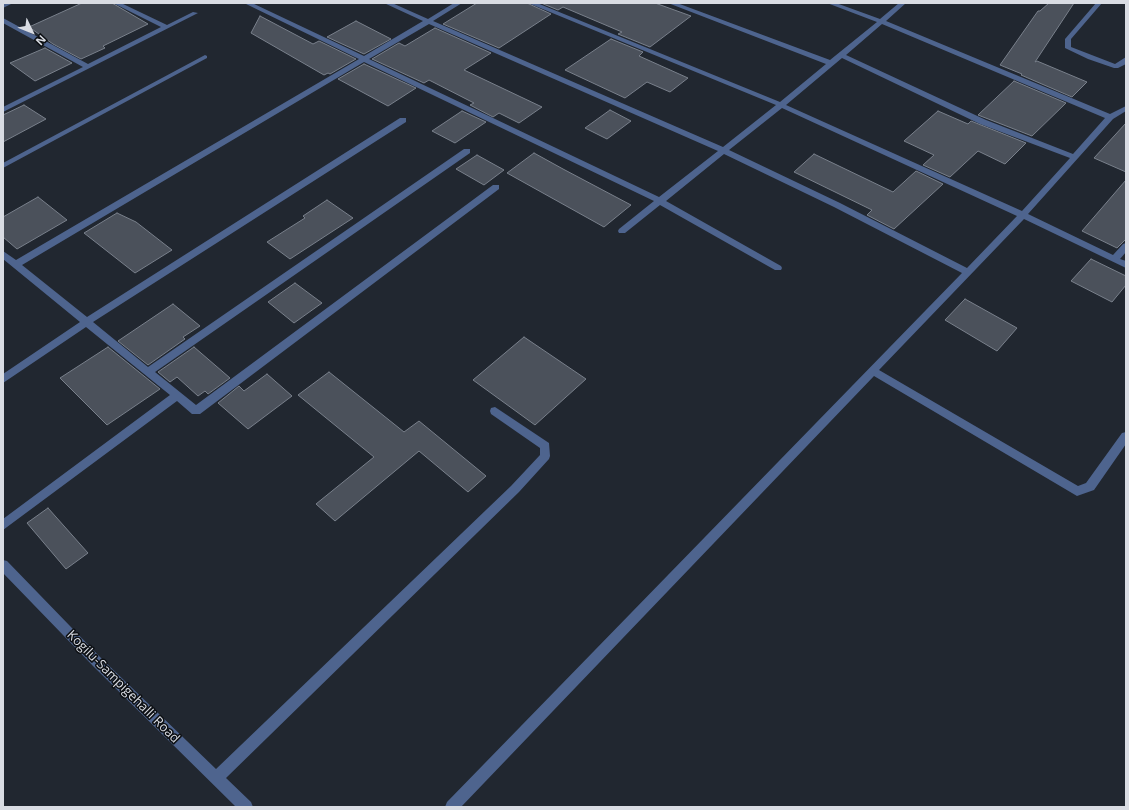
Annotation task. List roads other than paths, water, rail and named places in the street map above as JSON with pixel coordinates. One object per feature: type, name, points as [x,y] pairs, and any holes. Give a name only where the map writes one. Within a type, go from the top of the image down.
[{"type":"street","points":[[3,6],[9,3]]},
{"type":"street","points":[[116,3],[166,27]]},
{"type":"street","points":[[247,3],[363,60],[660,201],[778,268]]},
{"type":"street","points":[[387,3],[724,150],[837,205],[968,272]]},
{"type":"street","points":[[16,264],[459,3]]},
{"type":"street","points":[[531,3],[781,105],[1023,215],[1126,265]]},
{"type":"street","points":[[671,3],[831,63]]},
{"type":"street","points":[[830,3],[881,21],[1110,117]]},
{"type":"street","points":[[622,231],[781,105],[903,3]]},
{"type":"street","points":[[1098,3],[1068,40],[1068,48],[1090,58],[1116,67],[1123,63],[1126,59]]},
{"type":"street","points":[[4,108],[195,13]]},
{"type":"street","points":[[3,20],[88,66]]},
{"type":"street","points":[[841,55],[983,122],[1075,157]]},
{"type":"street","points":[[3,166],[205,57]]},
{"type":"street","points":[[452,807],[1023,215],[1110,117],[1126,108]]},
{"type":"street","points":[[3,379],[86,322],[403,120]]},
{"type":"street","points":[[148,372],[467,151]]},
{"type":"street","points":[[3,254],[196,412],[496,187]]},
{"type":"street","points":[[1115,259],[1126,246]]},
{"type":"street","points":[[873,370],[1077,491],[1090,487],[1126,436]]},
{"type":"street","points":[[3,525],[176,396]]},
{"type":"street","points":[[216,778],[536,468],[545,456],[545,446],[495,411]]},
{"type":"street","name":"Kogilu-Sampigehalli Road","points":[[3,565],[103,667],[246,807]]}]
